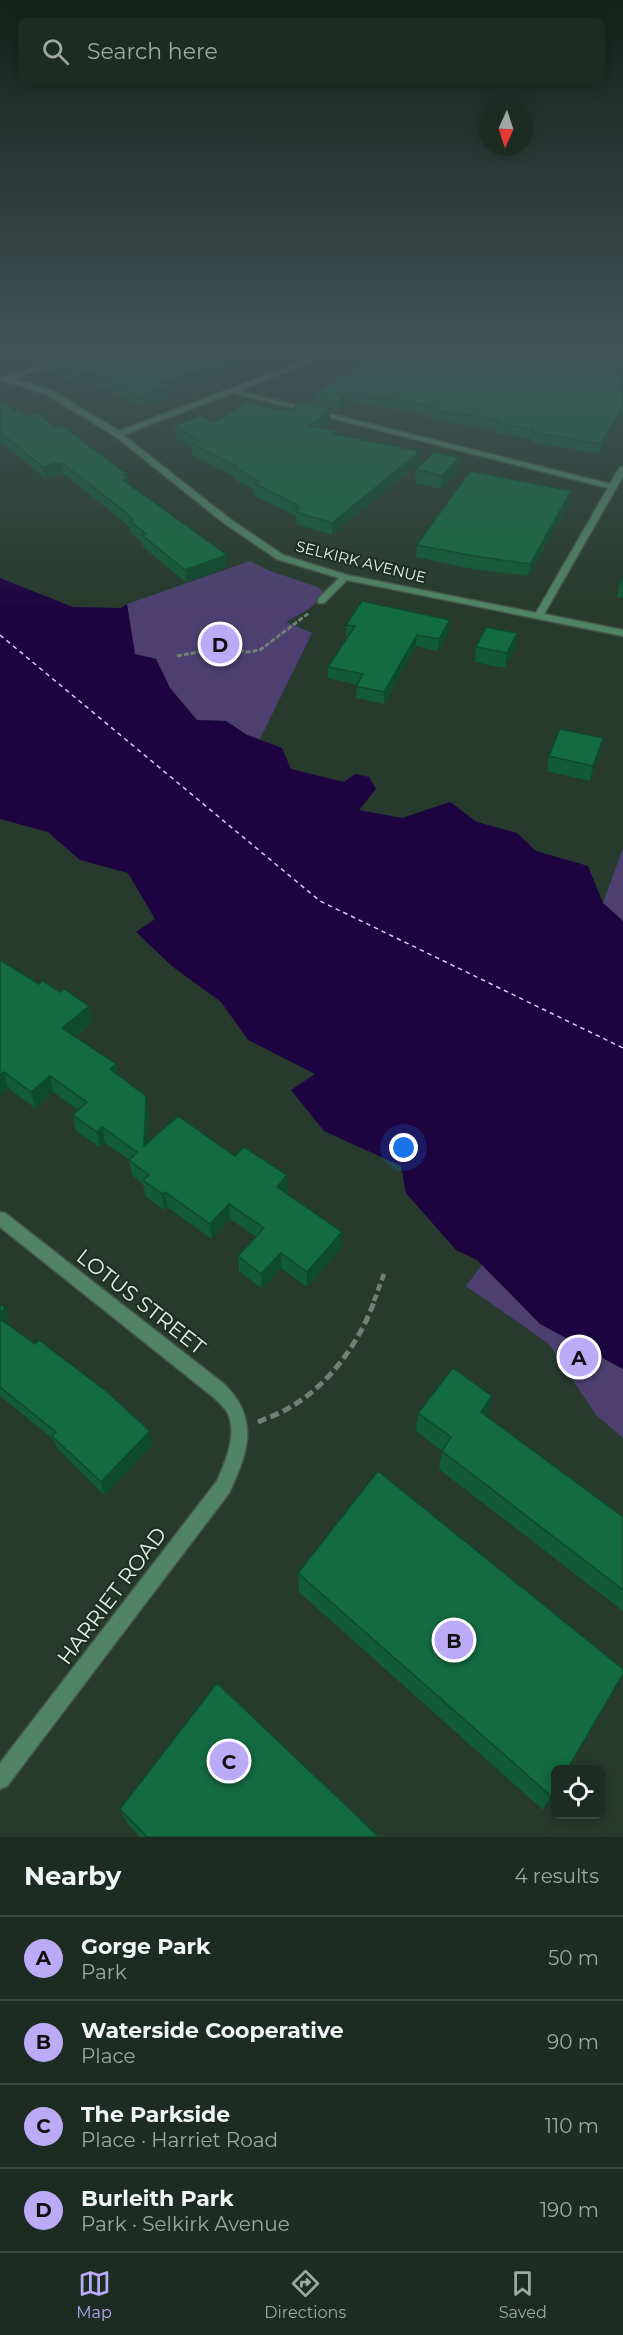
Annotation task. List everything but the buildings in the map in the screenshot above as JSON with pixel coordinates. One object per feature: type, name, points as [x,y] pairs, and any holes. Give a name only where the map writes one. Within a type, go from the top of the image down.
[{"type":"street","name":"SELKIRK AVENUE","points":[[121,437],[227,521],[280,557],[345,577],[623,633]]},
{"type":"street","points":[[413,437],[613,487]]},
{"type":"street","points":[[539,616],[623,469]]},
{"type":"street","points":[[321,601],[345,577]]},
{"type":"street","name":"LOTUS STREET","points":[[0,1218],[218,1390],[234,1407],[239,1431]]},
{"type":"street","name":"HARRIET ROAD","points":[[0,1779],[223,1487],[238,1457],[239,1431]]},
{"type":"path","points":[[177,656],[225,647],[247,652],[260,650],[299,623],[321,601]]},
{"type":"path","points":[[239,1431],[293,1406],[319,1385],[348,1352],[368,1319],[384,1274]]},
{"type":"shaded area","points":[[250,561],[270,571],[318,587],[323,592],[323,596],[309,609],[286,622],[312,633],[260,739],[247,735],[226,721],[197,720],[170,688],[156,659],[135,655],[127,604]]},
{"type":"shaded area","points":[[0,578],[73,607],[121,608],[127,604],[135,654],[156,659],[170,688],[197,720],[226,721],[247,735],[282,748],[291,769],[344,782],[355,774],[369,777],[376,789],[359,810],[402,818],[450,802],[477,822],[517,833],[536,851],[588,866],[603,903],[623,921],[623,1369],[540,1324],[477,1260],[456,1250],[406,1193],[401,1166],[324,1131],[291,1090],[315,1074],[248,1040],[221,1002],[173,967],[136,932],[155,919],[128,873],[80,860],[48,832],[0,819]]},
{"type":"shaded area","points":[[623,848],[623,921],[603,903]]},
{"type":"shaded area","points":[[482,1265],[541,1324],[623,1369],[623,1438],[596,1415],[549,1344],[466,1286]]},
{"type":"ferry route","points":[[0,635],[320,901],[623,1048]]},
{"type":"place","name":"Burleith Park","points":[[220,644]]},
{"type":"place","name":"Gorge Park","points":[[579,1357]]},
{"type":"place","name":"Waterside Cooperative","points":[[454,1640]]},
{"type":"place","name":"The Parkside","points":[[229,1761]]}]
